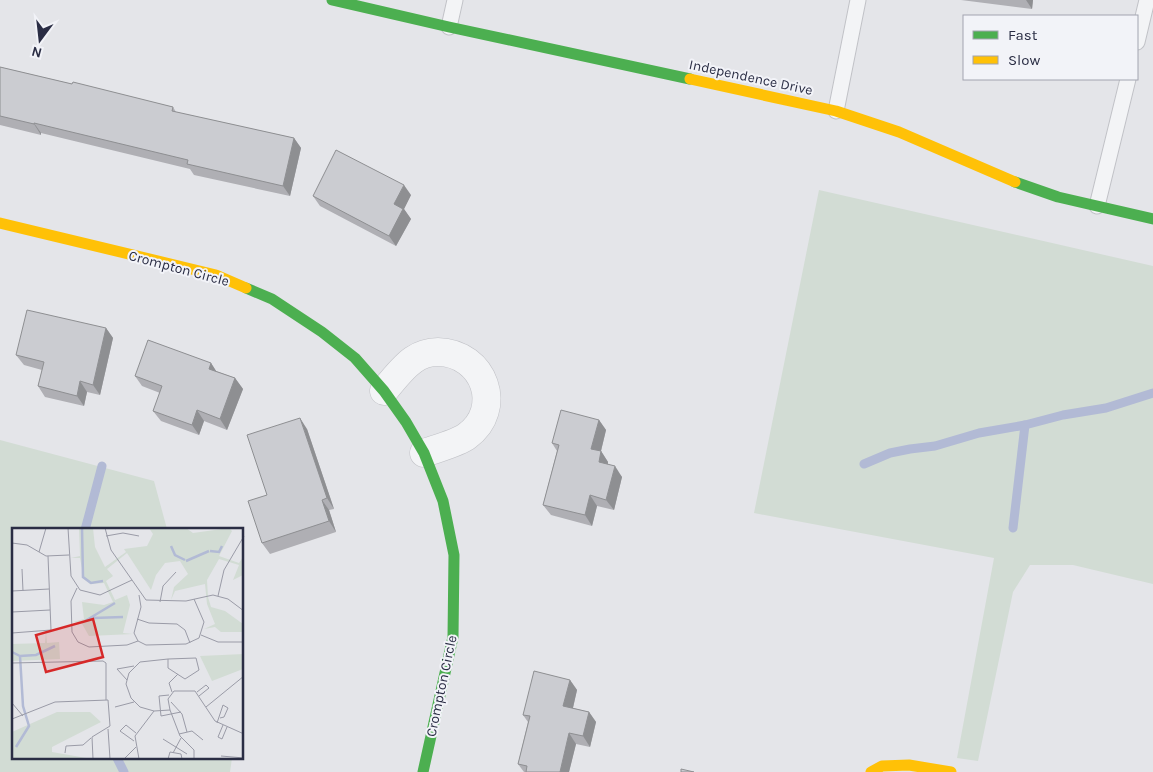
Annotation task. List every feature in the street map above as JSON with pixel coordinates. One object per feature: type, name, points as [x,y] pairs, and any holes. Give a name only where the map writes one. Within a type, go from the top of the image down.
[{"type":"street","name":"Independence Drive","points":[[332,0],[836,111],[899,132],[1023,186],[1058,197],[1153,219]]},
{"type":"street","name":"Crompton Circle","points":[[0,223],[216,276],[272,299],[322,332],[355,358],[384,390],[424,453],[443,501],[454,555],[453,637],[423,772]]},
{"type":"street","points":[[384,390],[413,359],[430,352],[448,352],[466,359],[478,372],[486,389],[486,407],[479,424],[466,437],[424,453]]},
{"type":"street","points":[[871,772],[882,766],[908,765],[951,772]]},
{"type":"lane","points":[[449,27],[455,0]]},
{"type":"lane","points":[[836,111],[858,0]]},
{"type":"lane","points":[[1138,38],[1147,0]]},
{"type":"lane","points":[[1097,206],[1128,80]]},
{"type":"shaded area","points":[[819,190],[1153,266],[1153,584],[1073,565],[1030,565],[1013,592],[978,761],[957,758],[994,558],[754,513]]},
{"type":"shaded area","points":[[0,440],[154,481],[167,528],[12,528],[12,760],[232,760],[230,772],[0,772]]},
{"type":"building","points":[[0,67],[72,84],[73,82],[173,107],[172,111],[294,138],[283,186],[187,164],[188,160],[0,116]]},
{"type":"building","points":[[336,150],[404,185],[394,204],[403,209],[389,236],[313,196]]},
{"type":"building","points":[[27,310],[106,328],[93,385],[80,381],[77,396],[38,386],[44,362],[16,355]]},
{"type":"building","points":[[148,340],[211,363],[209,369],[235,378],[220,419],[197,410],[192,425],[153,411],[162,386],[135,376]]},
{"type":"building","points":[[561,410],[599,420],[591,449],[601,451],[599,462],[615,466],[606,500],[590,495],[585,515],[543,505],[559,445],[552,443]]},
{"type":"building","points":[[300,418],[327,498],[322,500],[329,521],[262,543],[248,501],[267,495],[247,435]]},
{"type":"building","points":[[534,671],[570,680],[563,706],[589,712],[583,736],[569,733],[560,772],[526,772],[527,766],[518,764],[530,716],[523,715]]},
{"type":"building","points":[[681,769],[694,772],[681,772]]},
{"type":"waterway","points":[[864,464],[890,453],[935,446],[979,433],[1106,408],[1153,393]]},
{"type":"waterway","points":[[1013,528],[1025,425]]},
{"type":"waterway","points":[[86,528],[102,466]]},
{"type":"waterway","points":[[118,760],[124,772]]},
{"type":"traffic: fast","points":[[332,0],[690,79]]},
{"type":"traffic: fast","points":[[1015,182],[1058,197],[1153,219]]},
{"type":"traffic: fast","points":[[246,288],[272,299],[322,332],[355,358],[384,391],[406,422],[424,453],[443,501],[454,555],[453,637],[423,772]]},
{"type":"traffic: slow","points":[[690,79],[836,111],[899,132],[1015,182]]},
{"type":"traffic: slow","points":[[0,223],[216,275],[246,288]]},
{"type":"traffic: slow","points":[[871,772],[882,766],[909,765],[951,772]]}]
